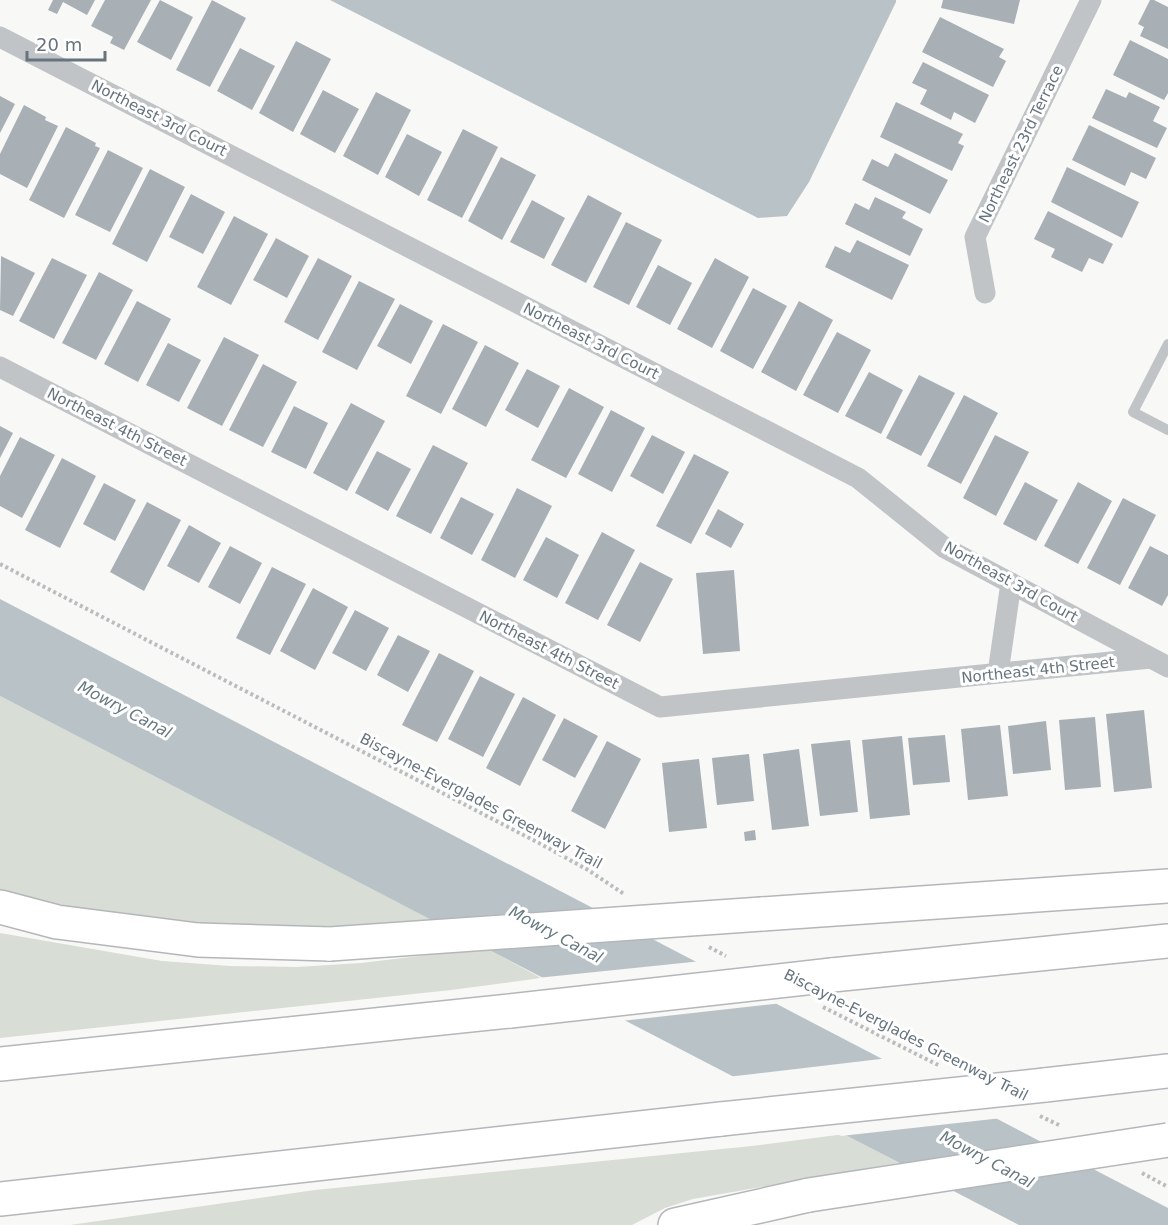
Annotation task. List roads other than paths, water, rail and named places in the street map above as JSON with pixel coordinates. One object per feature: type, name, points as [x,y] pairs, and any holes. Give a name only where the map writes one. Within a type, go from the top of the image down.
[{"type":"highway","points":[[0,907],[57,922],[198,940],[330,944],[1168,886]]},
{"type":"highway","points":[[0,1064],[510,1011],[824,989],[1168,941]]},
{"type":"highway","points":[[0,1199],[721,1119],[1037,1098],[1168,1071]]},
{"type":"highway","points":[[675,1225],[809,1195],[1168,1140]]},
{"type":"street","points":[[1080,0],[1080,23]]},
{"type":"street","name":"Northeast 23rd Terrace","points":[[985,293],[975,237],[1091,0]]},
{"type":"street","name":"Northeast 3rd Court","points":[[0,37],[858,478],[945,548],[1160,663]]},
{"type":"street","name":"Northeast 4th Street","points":[[0,367],[660,707],[998,673],[1160,663]]},
{"type":"street","points":[[998,673],[1011,583]]},
{"type":"lane","points":[[1168,344],[1133,412],[1168,430]]},
{"type":"water","points":[[330,0],[896,0],[896,2],[809,182],[787,216],[758,218]]},
{"type":"water","name":"Mowry Canal","points":[[0,599],[1168,1208],[1168,1225],[1019,1225],[0,696]]}]
